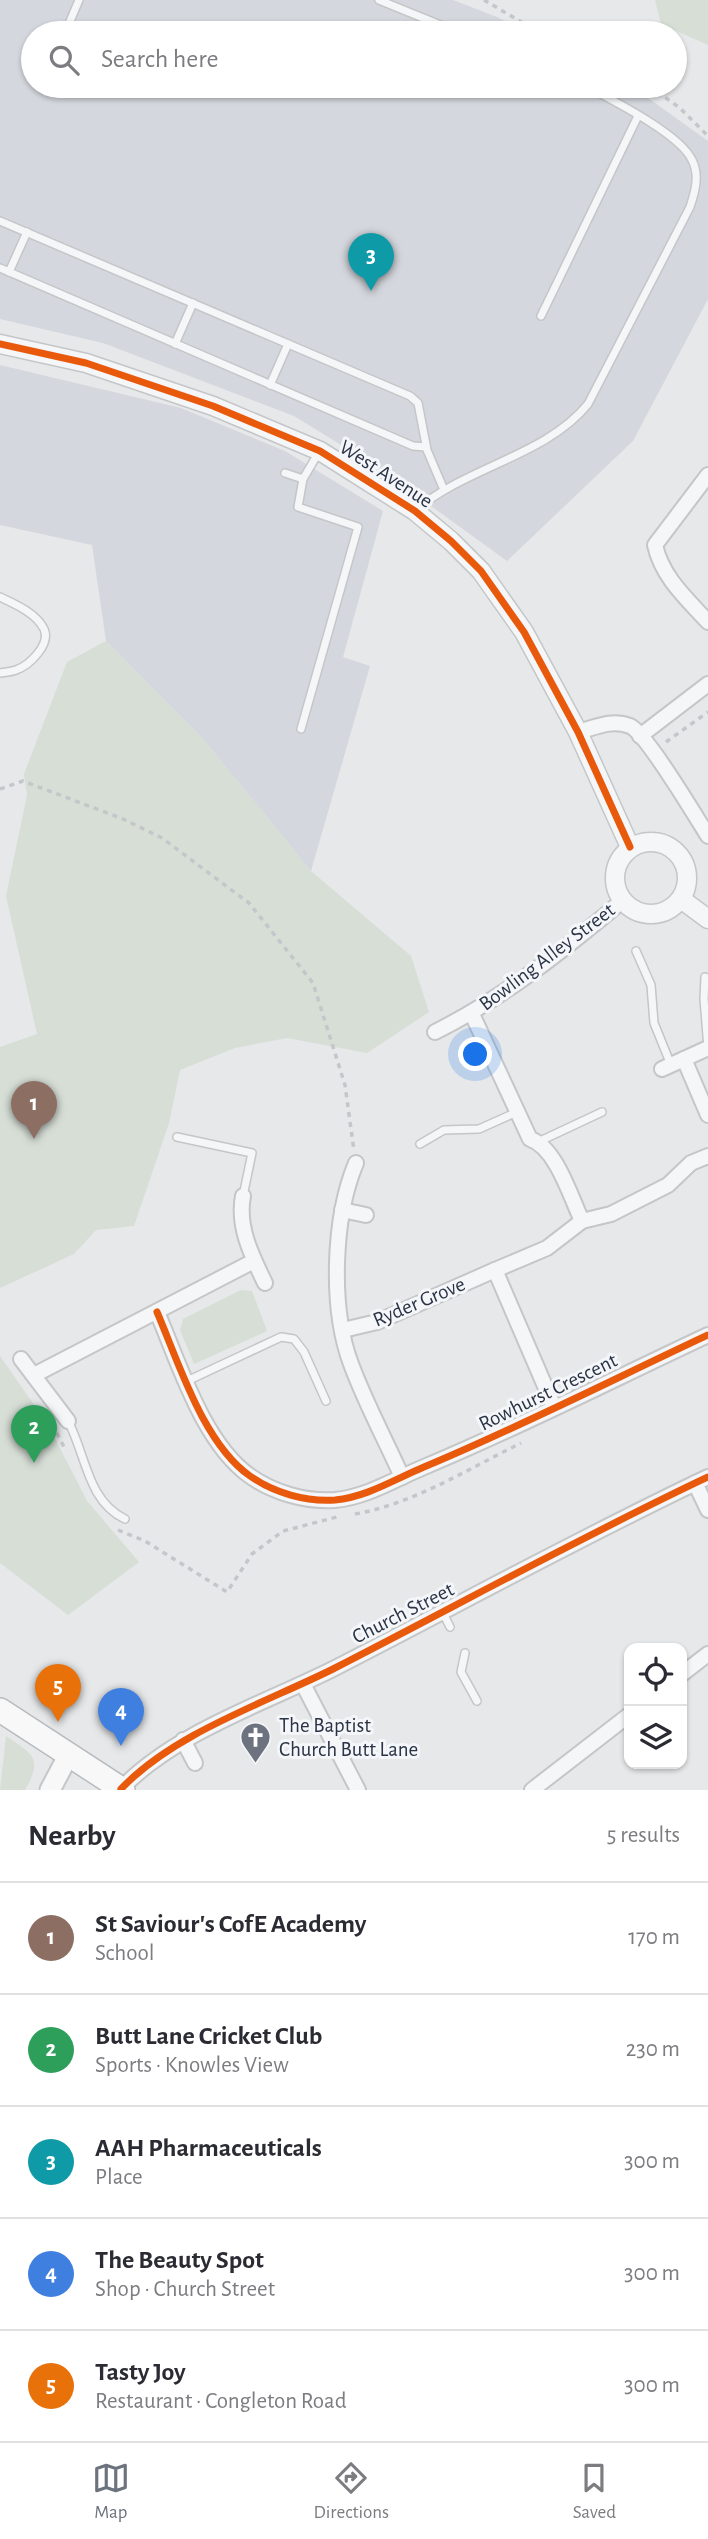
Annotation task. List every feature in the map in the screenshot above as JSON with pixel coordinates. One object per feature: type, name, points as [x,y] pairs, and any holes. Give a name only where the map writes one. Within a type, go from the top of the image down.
[{"type":"highway","points":[[0,1710],[122,1790]]},
{"type":"main road","points":[[50,1790],[68,1756]]},
{"type":"street","name":"West Avenue","points":[[0,344],[86,363],[213,406],[320,451],[415,511],[481,571],[524,632],[578,732],[630,847]]},
{"type":"street","points":[[708,475],[655,545],[659,563],[673,584],[708,622]]},
{"type":"street","points":[[640,736],[708,684]]},
{"type":"street","points":[[578,732],[611,722],[633,727],[653,751],[708,836]]},
{"type":"street","points":[[643,842],[661,842],[677,852],[686,868],[687,884],[681,900],[665,912],[637,912],[622,901],[614,879],[618,861],[630,847],[643,842]]},
{"type":"street","points":[[681,900],[708,919]]},
{"type":"street","name":"Bowling Alley Street","points":[[435,1032],[472,1014],[533,971],[622,901]]},
{"type":"street","name":"Bowling Alley Street","points":[[472,1014],[530,1139],[538,1142],[558,1166],[582,1221]]},
{"type":"street","points":[[708,1048],[672,1064],[708,1115]]},
{"type":"street","points":[[495,1270],[547,1248],[582,1221],[611,1214],[668,1185],[691,1163],[708,1156]]},
{"type":"street","name":"Ryder Grove","points":[[356,1163],[346,1187],[342,1210],[338,1309],[350,1362],[402,1477]]},
{"type":"street","points":[[243,1196],[240,1209],[243,1230],[265,1283]]},
{"type":"street","points":[[342,1210],[366,1215]]},
{"type":"street","points":[[34,1376],[254,1261]]},
{"type":"street","name":"Ryder Grove","points":[[343,1330],[377,1322],[495,1270]]},
{"type":"street","name":"Rowhurst Crescent","points":[[495,1270],[554,1407]]},
{"type":"street","name":"Rowhurst Crescent","points":[[157,1312],[205,1423],[233,1462],[272,1490],[305,1499],[336,1500],[372,1492],[492,1439],[708,1335]]},
{"type":"street","points":[[21,1359],[34,1376],[61,1424]]},
{"type":"street","points":[[701,1480],[708,1510]]},
{"type":"street","name":"Church Street","points":[[122,1790],[141,1769],[183,1741],[303,1684],[701,1480]]},
{"type":"street","points":[[687,1670],[708,1654]]},
{"type":"street","points":[[303,1684],[358,1790]]},
{"type":"street","points":[[531,1790],[624,1718]]},
{"type":"street","points":[[183,1741],[195,1763]]},
{"type":"lane","points":[[70,21],[79,0]]},
{"type":"lane","points":[[379,0],[431,21]]},
{"type":"lane","points":[[415,511],[431,497],[542,440],[579,415],[588,404],[684,220],[695,191],[693,161],[684,147],[607,98]]},
{"type":"lane","points":[[541,316],[638,116]]},
{"type":"lane","points":[[0,220],[410,396],[418,402],[426,447],[444,490]]},
{"type":"lane","points":[[9,272],[27,232]]},
{"type":"lane","points":[[0,268],[412,446],[426,447]]},
{"type":"lane","points":[[175,344],[193,303]]},
{"type":"lane","points":[[270,385],[288,344]]},
{"type":"lane","points":[[301,729],[358,527],[298,507],[303,480],[320,451]]},
{"type":"lane","points":[[285,473],[303,480]]},
{"type":"lane","points":[[0,597],[18,605],[37,620],[45,631],[45,639],[28,664],[14,672],[0,673]]},
{"type":"lane","points":[[636,951],[651,985],[654,1023],[672,1064]]},
{"type":"lane","points":[[705,977],[708,1048]]},
{"type":"lane","points":[[419,1144],[444,1130],[479,1129],[517,1112]]},
{"type":"lane","points":[[538,1142],[602,1112]]},
{"type":"lane","points":[[177,1137],[252,1153],[243,1196]]},
{"type":"lane","points":[[187,1381],[281,1337],[294,1339],[304,1352],[326,1402]]},
{"type":"lane","points":[[61,1424],[76,1436],[80,1457],[106,1506],[125,1519]]},
{"type":"lane","points":[[443,1613],[450,1627]]},
{"type":"lane","points":[[465,1653],[461,1672],[477,1702]]},
{"type":"path","points":[[484,0],[520,21]]},
{"type":"path","points":[[666,98],[708,136]]},
{"type":"path","points":[[653,751],[708,712]]},
{"type":"path","points":[[0,789],[23,781],[123,818],[162,838],[249,903],[313,983],[345,1085],[356,1163]]},
{"type":"path","points":[[61,1424],[71,1462]]},
{"type":"path","points":[[116,1528],[145,1541],[227,1592],[252,1554],[283,1531],[335,1517],[374,1511],[416,1494],[527,1440]]},
{"type":"shaded area","points":[[0,0],[453,0],[505,21],[21,21],[21,98],[648,98],[708,141],[708,299],[633,441],[507,561],[380,469],[294,416],[103,343],[0,319]]},
{"type":"shaded area","points":[[655,0],[708,0],[708,45],[687,36],[687,21],[660,21]]},
{"type":"shaded area","points":[[0,365],[181,408],[285,451],[383,511],[343,657],[370,666],[311,871],[203,739],[106,641],[92,545],[0,525]]},
{"type":"shaded area","points":[[106,641],[203,739],[311,871],[411,956],[429,1012],[367,1053],[287,1038],[235,1048],[180,1070],[169,1123],[134,1226],[96,1230],[74,1254],[0,1288],[0,1047],[37,1034],[6,896],[27,795],[24,774],[67,662]]},
{"type":"shaded area","points":[[241,1290],[252,1291],[267,1331],[194,1364],[180,1330],[183,1319]]},
{"type":"shaded area","points":[[0,1356],[48,1425],[87,1501],[139,1562],[68,1615],[0,1563]]},
{"type":"shaded area","points":[[6,1736],[33,1758],[34,1771],[25,1790],[0,1790]]},
{"type":"cycle path","points":[[0,344],[86,363],[213,406],[320,451],[415,511],[481,571],[524,632],[578,732],[630,847]]},
{"type":"cycle path","points":[[157,1312],[194,1401],[233,1462],[250,1476],[280,1492],[324,1500],[347,1498],[381,1487],[708,1335]]},
{"type":"cycle path","points":[[121,1789],[143,1769],[193,1735],[333,1669],[566,1547],[708,1477]]},
{"type":"place","name":"AAH Pharmaceuticals","points":[[371,291]]},
{"type":"place","name":"St Saviour's CofE Academy","points":[[34,1139]]},
{"type":"place","name":"Butt Lane Cricket Club","points":[[34,1463]]},
{"type":"place","name":"Tasty Joy","points":[[58,1722]]},
{"type":"place","name":"The Beauty Spot","points":[[121,1746]]},
{"type":"place","name":"The Baptist Church Butt Lane","points":[[256,1764]]}]
